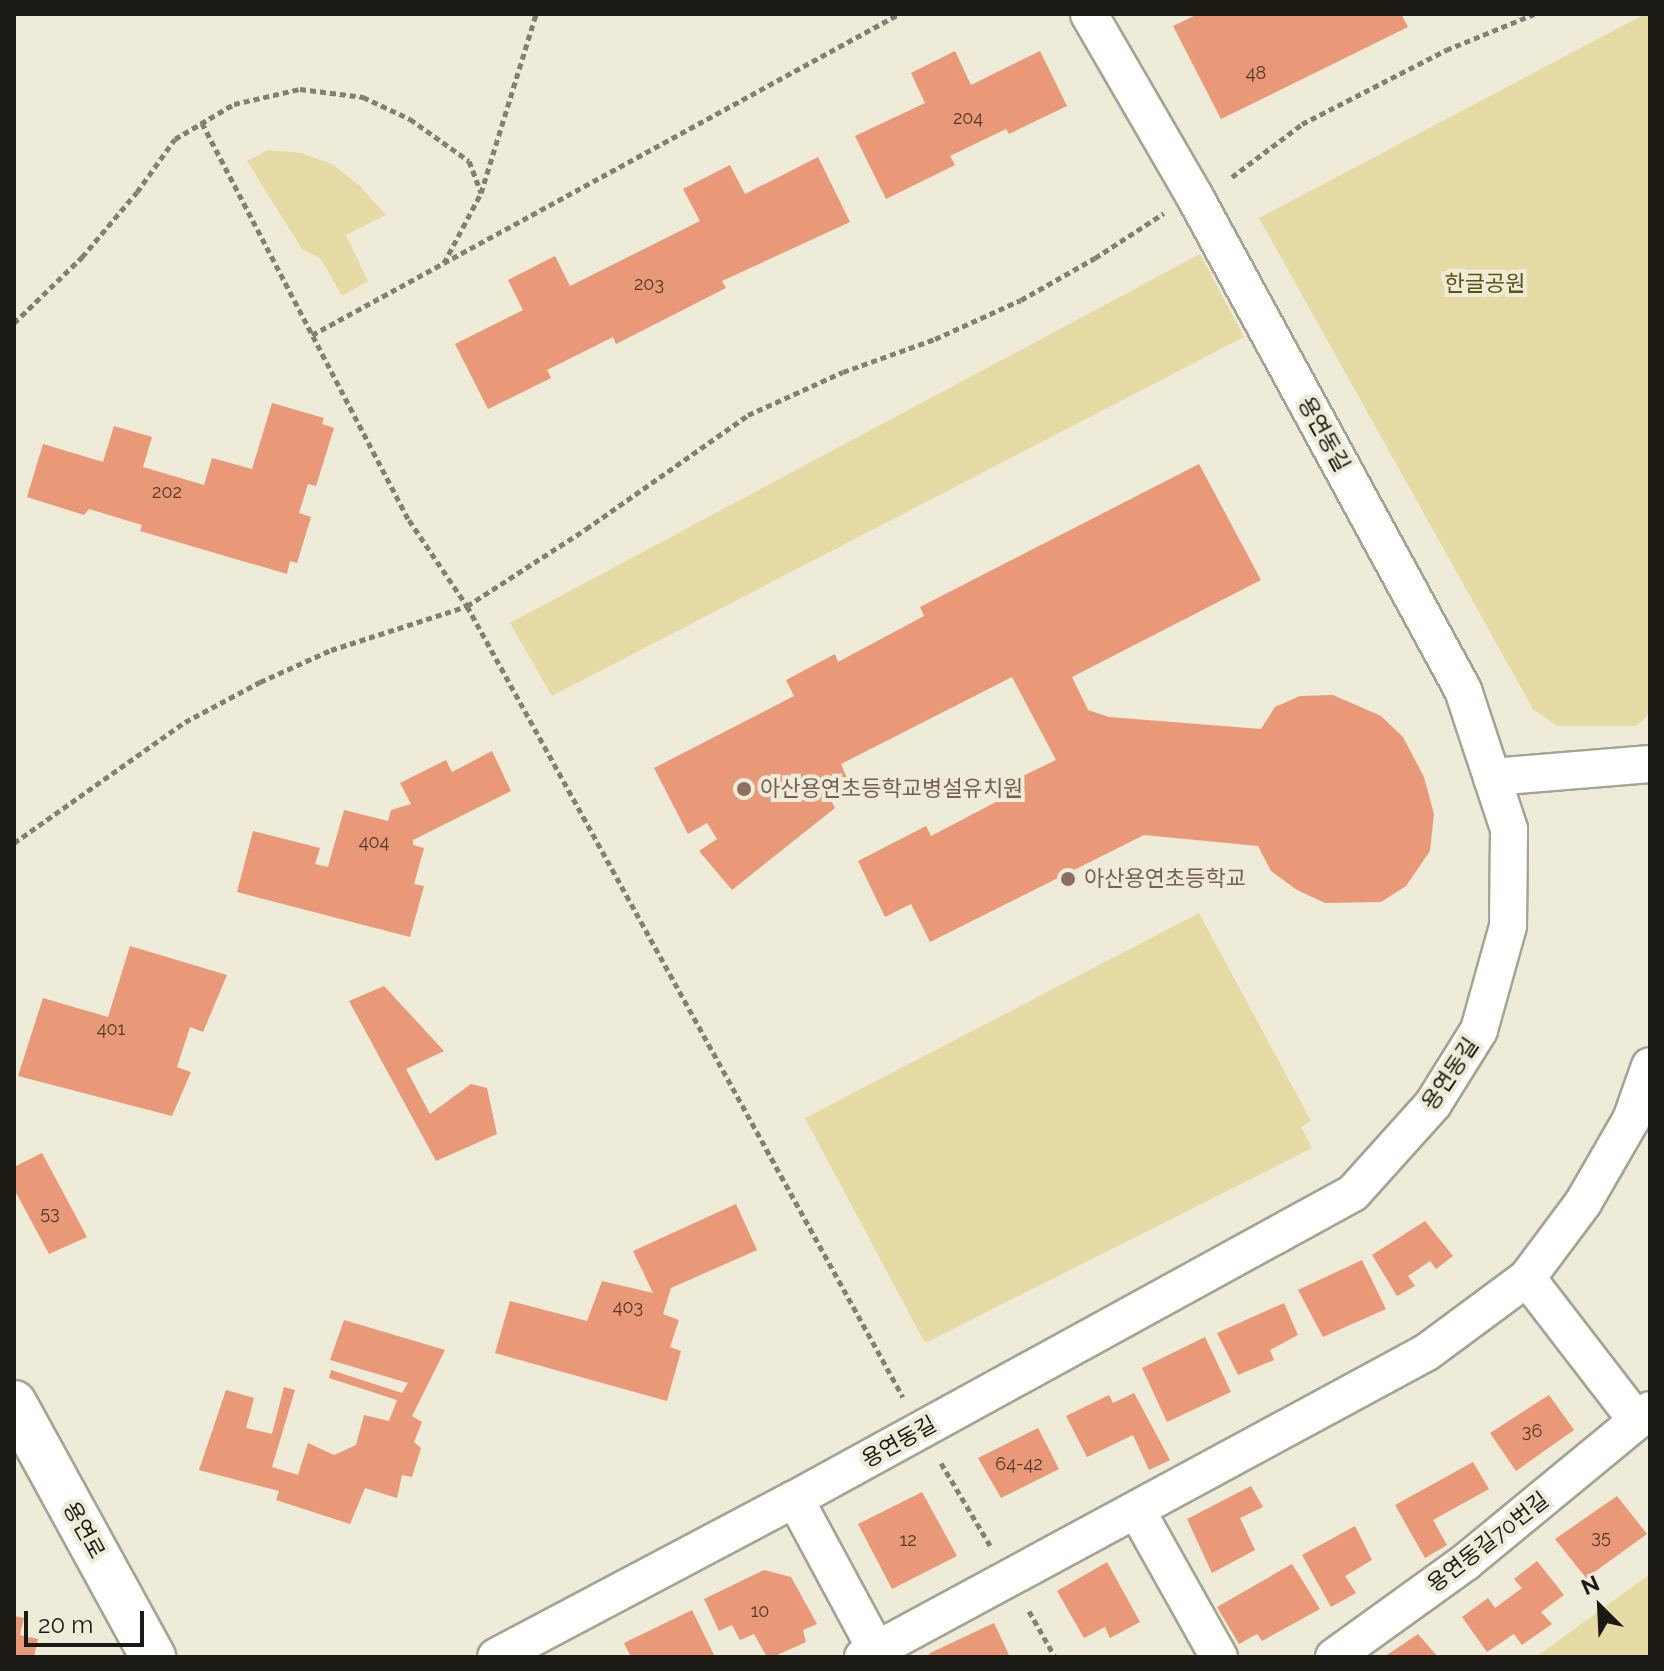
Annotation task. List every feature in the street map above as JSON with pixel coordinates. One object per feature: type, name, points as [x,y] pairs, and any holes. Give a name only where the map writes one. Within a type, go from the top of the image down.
[{"type":"street","name":"용연동길","points":[[496,1657],[795,1499],[1353,1193],[1433,1104],[1479,1030],[1508,926],[1509,829],[1463,690],[1195,197],[1089,14]]},
{"type":"street","points":[[1492,777],[1650,764]]},
{"type":"street","points":[[795,1499],[873,1655],[1427,1352],[1527,1278],[1583,1203],[1631,1120],[1650,1066]]},
{"type":"street","name":"용연동길70번길","points":[[1334,1657],[1467,1561],[1644,1416],[1527,1278]]},
{"type":"street","name":"용연로","points":[[14,1403],[153,1657]]},
{"type":"street","points":[[1137,1511],[1219,1657]]},
{"type":"path","points":[[444,263],[481,193],[536,14]]},
{"type":"path","points":[[312,335],[899,14]]},
{"type":"path","points":[[1232,177],[1315,116],[1446,50],[1534,14]]},
{"type":"path","points":[[14,323],[82,257],[137,192],[175,139],[234,104],[300,89],[363,97],[410,119],[469,161],[481,193]]},
{"type":"path","points":[[202,123],[409,520],[467,606],[905,1399]]},
{"type":"path","points":[[14,843],[185,722],[260,682],[331,650],[467,606],[586,529],[748,415],[843,372],[935,339],[1021,300],[1095,258],[1171,208]]},
{"type":"path","points":[[941,1462],[993,1550]]},
{"type":"path","points":[[1027,1608],[1055,1657]]},
{"type":"green space","name":"한글공원","points":[[1650,14],[1650,713],[1636,726],[1557,726],[1533,709],[1259,218]]},
{"type":"green space","points":[[268,150],[301,153],[332,164],[359,185],[386,215],[346,235],[368,281],[342,296],[321,259],[302,249],[247,161]]},
{"type":"green space","points":[[1200,254],[1244,337],[552,696],[510,623]]},
{"type":"green space","points":[[1199,913],[1311,1121],[1301,1127],[1312,1148],[925,1343],[805,1118]]},
{"type":"green space","points":[[1650,1574],[1650,1657],[1536,1657]]},
{"type":"building","points":[[1198,14],[1401,14],[1408,27],[1221,119],[1173,26]]},
{"type":"building","points":[[955,51],[971,85],[1040,51],[1067,106],[1009,134],[1006,129],[950,156],[955,165],[886,199],[855,136],[925,103],[911,73]]},
{"type":"building","points":[[818,157],[850,222],[722,281],[726,288],[616,344],[613,337],[547,370],[551,378],[488,409],[455,344],[523,310],[508,280],[555,256],[570,286],[700,221],[683,189],[730,165],[745,194]]},
{"type":"building","points":[[272,403],[324,418],[322,424],[334,428],[316,486],[308,484],[299,513],[311,517],[297,563],[290,561],[287,574],[140,531],[142,525],[89,509],[84,515],[27,497],[43,444],[103,462],[114,426],[152,437],[143,467],[204,485],[212,458],[252,469]]},
{"type":"building","points":[[1199,464],[1261,580],[1072,677],[1088,710],[1109,717],[1261,729],[1275,707],[1300,696],[1333,695],[1381,716],[1403,737],[1424,777],[1434,814],[1430,851],[1406,886],[1381,902],[1325,903],[1297,890],[1271,871],[1258,846],[1144,835],[930,942],[911,904],[885,917],[858,861],[926,826],[931,836],[1015,792],[1010,782],[1056,760],[1012,677],[841,764],[847,778],[825,788],[835,808],[732,890],[699,851],[717,839],[707,823],[688,834],[654,768],[794,696],[786,680],[835,654],[838,662],[924,616],[920,607]]},
{"type":"building","points":[[492,751],[511,791],[413,840],[413,845],[424,848],[414,884],[424,886],[410,937],[237,892],[253,831],[320,848],[315,864],[328,867],[344,810],[388,821],[391,810],[411,804],[400,783],[446,760],[452,772]]},
{"type":"building","points":[[130,946],[227,975],[203,1032],[190,1027],[177,1067],[191,1072],[172,1116],[18,1076],[43,998],[108,1017]]},
{"type":"building","points":[[384,986],[444,1051],[406,1069],[430,1114],[471,1084],[487,1088],[497,1134],[436,1161],[349,1001]]},
{"type":"building","points":[[42,1153],[87,1237],[49,1254],[14,1189],[14,1167]]},
{"type":"building","points":[[736,1204],[757,1250],[671,1288],[663,1314],[679,1320],[670,1347],[681,1351],[667,1401],[495,1353],[510,1301],[587,1321],[602,1281],[653,1293],[633,1251]]},
{"type":"building","points":[[1425,1221],[1453,1256],[1436,1269],[1430,1261],[1408,1276],[1415,1286],[1397,1296],[1372,1255]]},
{"type":"building","points":[[1362,1260],[1386,1309],[1323,1337],[1298,1290]]},
{"type":"building","points":[[1284,1303],[1298,1335],[1270,1350],[1274,1360],[1238,1375],[1217,1333]]},
{"type":"building","points":[[344,1320],[445,1350],[412,1416],[422,1422],[414,1442],[421,1448],[412,1477],[402,1475],[397,1498],[365,1488],[350,1524],[276,1500],[279,1491],[199,1470],[226,1390],[254,1398],[246,1428],[272,1434],[284,1387],[295,1390],[272,1467],[298,1475],[308,1443],[334,1455],[356,1445],[364,1415],[389,1421],[397,1400],[329,1378],[331,1370],[402,1393],[408,1383],[330,1360]]},
{"type":"building","points":[[1205,1337],[1231,1392],[1167,1422],[1142,1368]]},
{"type":"building","points":[[1134,1393],[1170,1460],[1149,1470],[1133,1435],[1087,1457],[1066,1416],[1109,1395],[1113,1403]]},
{"type":"building","points":[[1549,1395],[1574,1430],[1516,1471],[1490,1433]]},
{"type":"building","points":[[1038,1428],[1059,1469],[1001,1498],[978,1458]]},
{"type":"building","points":[[1473,1462],[1489,1489],[1433,1520],[1447,1545],[1425,1558],[1395,1505]]},
{"type":"building","points":[[1251,1486],[1263,1507],[1240,1518],[1255,1550],[1212,1573],[1187,1519]]},
{"type":"building","points":[[922,1492],[957,1556],[892,1589],[858,1524]]},
{"type":"building","points":[[1617,1496],[1647,1534],[1586,1578],[1555,1539]]},
{"type":"building","points":[[1355,1526],[1372,1560],[1345,1576],[1356,1593],[1331,1607],[1302,1555]]},
{"type":"building","points":[[1537,1561],[1564,1595],[1541,1612],[1552,1624],[1522,1645],[1514,1634],[1487,1652],[1462,1617],[1488,1598],[1495,1608],[1522,1588],[1514,1579]]},
{"type":"building","points":[[1107,1562],[1140,1622],[1110,1638],[1105,1627],[1084,1638],[1057,1591]]},
{"type":"building","points":[[1292,1564],[1320,1609],[1262,1641],[1257,1634],[1239,1644],[1217,1607]]},
{"type":"building","points":[[764,1570],[791,1577],[817,1624],[803,1630],[806,1642],[773,1657],[767,1657],[754,1634],[740,1640],[732,1625],[719,1631],[704,1599]]},
{"type":"building","points":[[692,1610],[715,1657],[631,1657],[624,1643]]},
{"type":"building","points":[[14,1616],[24,1618],[20,1635],[38,1639],[34,1657],[14,1657]]},
{"type":"building","points":[[994,1623],[1010,1657],[928,1657],[930,1653]]},
{"type":"building","points":[[1418,1634],[1438,1657],[1384,1657]]},
{"type":"place","name":"아산용연초등학교병설유치원","points":[[744,789]]},
{"type":"place","name":"아산용연초등학교","points":[[1068,879]]}]
